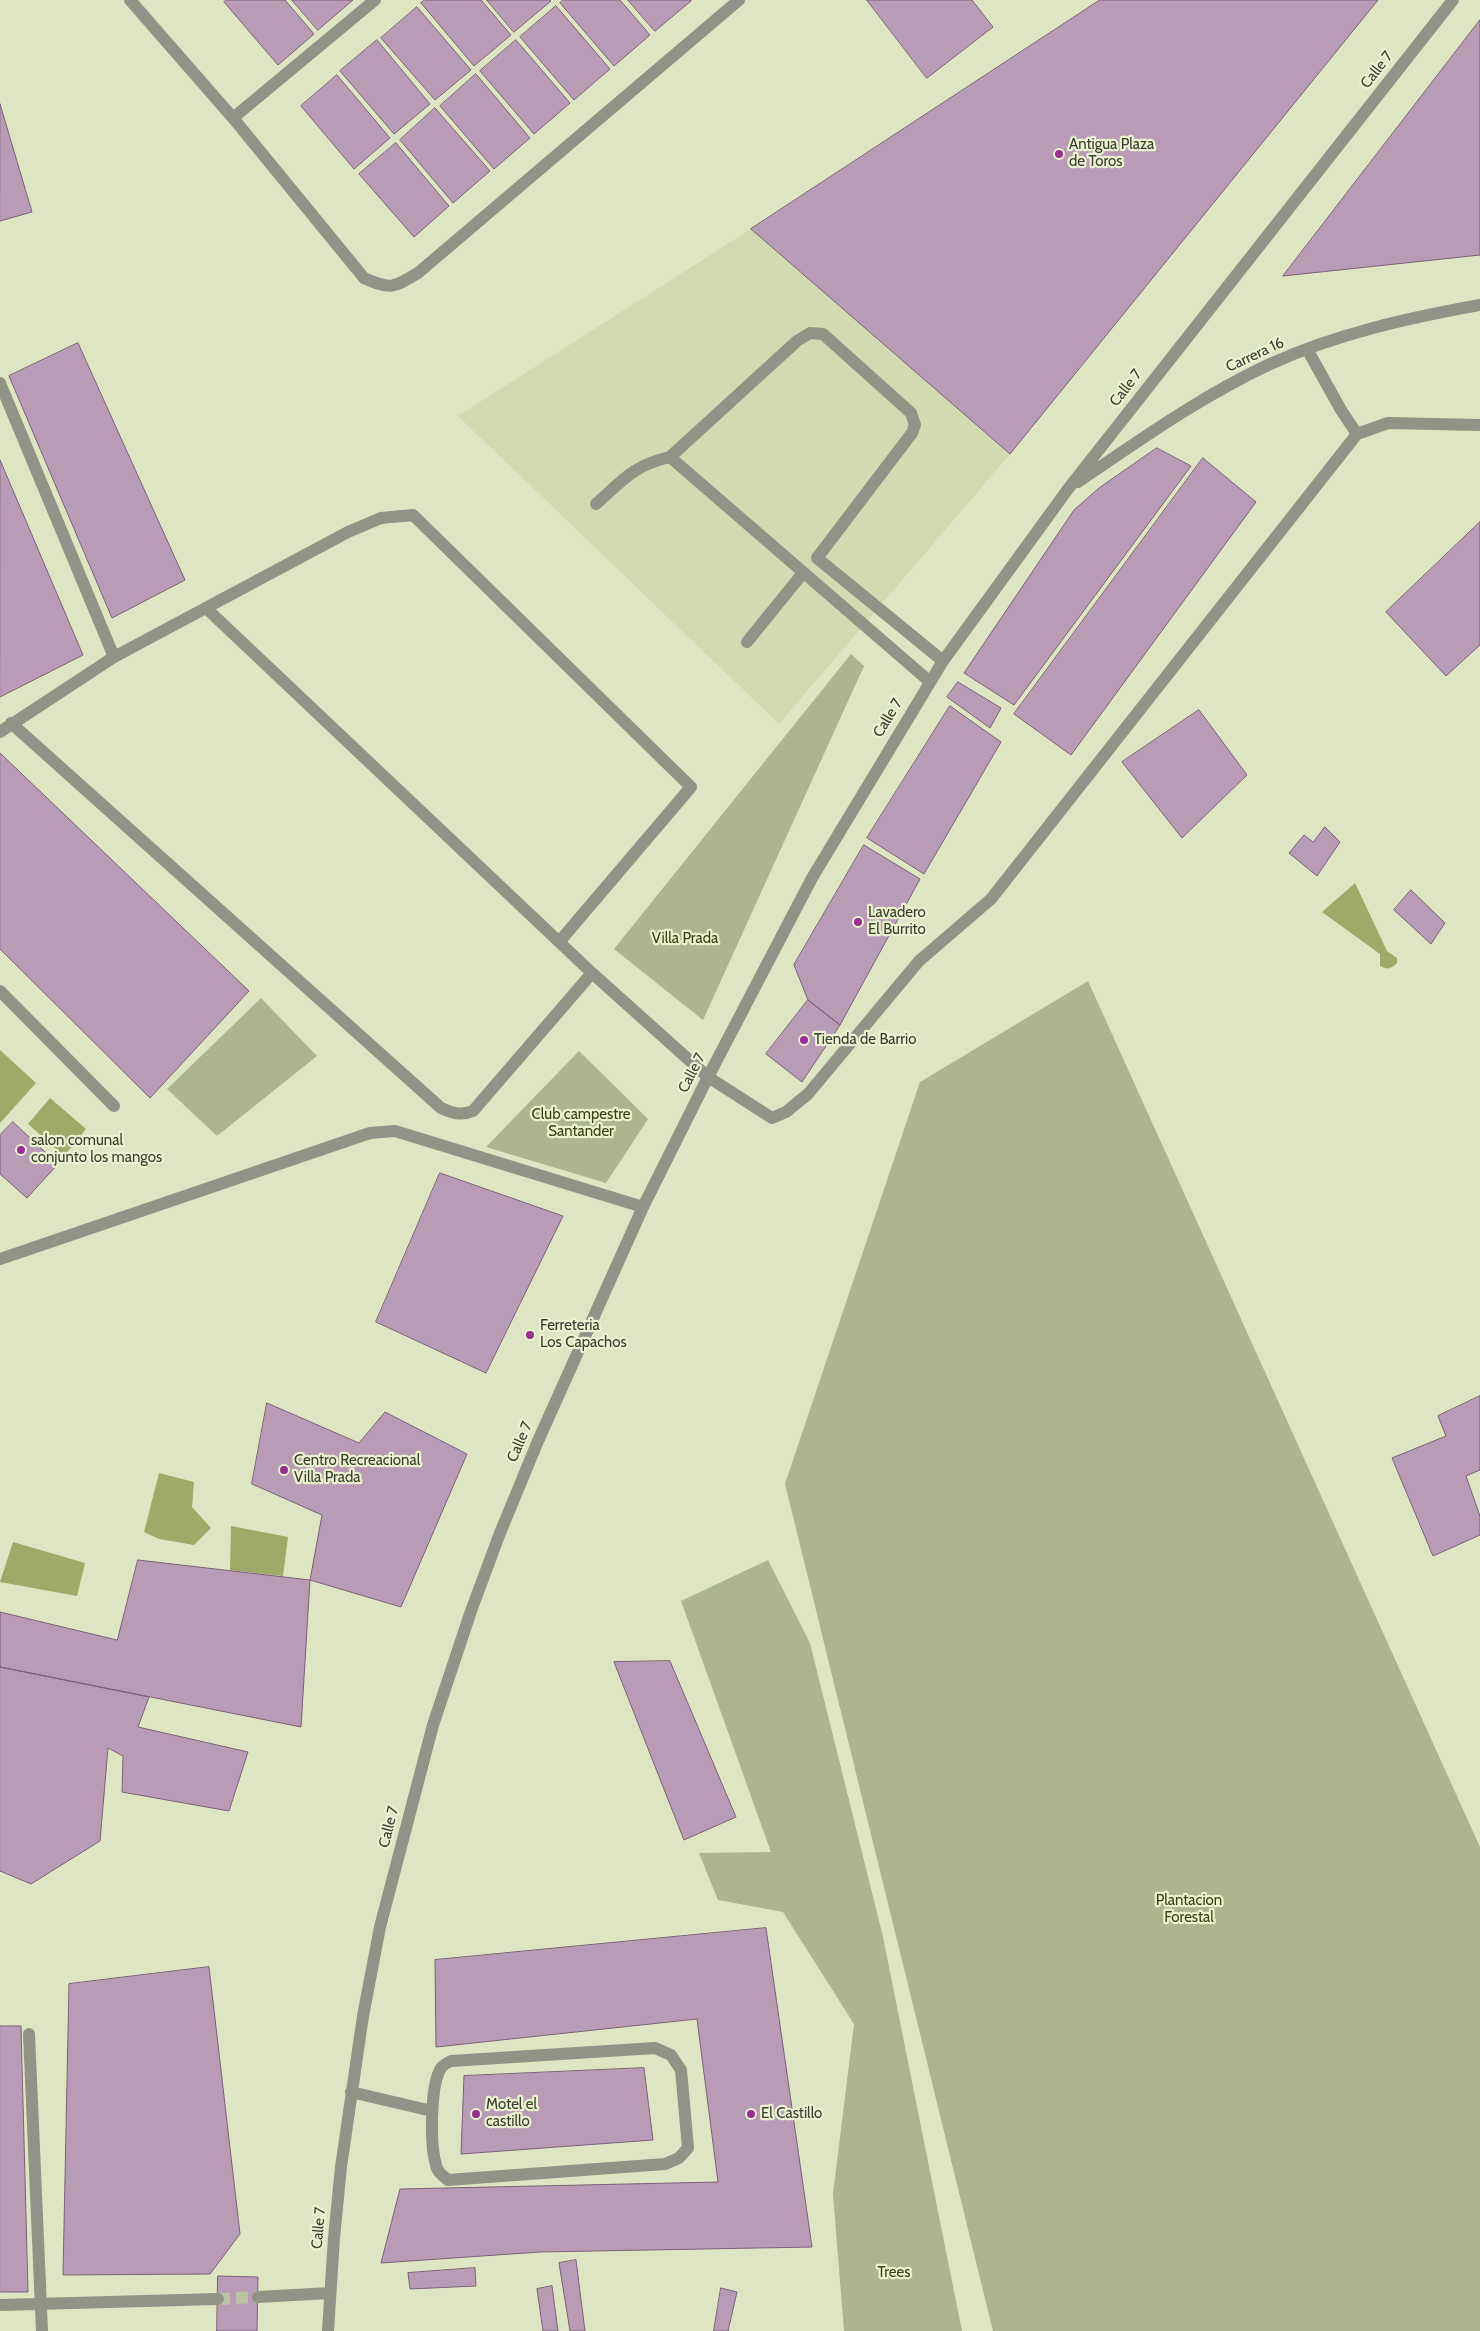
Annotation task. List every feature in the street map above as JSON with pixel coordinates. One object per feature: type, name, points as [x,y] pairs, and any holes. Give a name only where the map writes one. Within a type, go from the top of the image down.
[{"type":"street","points":[[130,0],[233,118],[364,278],[384,287],[399,285],[418,273],[739,0]]},
{"type":"street","points":[[233,118],[375,0]]},
{"type":"street","name":"Calle 7","points":[[328,2331],[334,2229],[351,2092],[380,1927],[408,1816],[451,1670],[503,1524],[643,1207],[708,1077],[812,878],[943,661],[1068,489],[1452,0]]},
{"type":"street","name":"Carrera 16","points":[[1068,489],[1188,407],[1262,368],[1307,349],[1382,326],[1480,305]]},
{"type":"street","points":[[596,504],[632,472],[649,462],[670,457],[797,341],[810,333],[823,334],[910,413],[915,424],[912,433],[817,558],[943,661]]},
{"type":"street","points":[[1307,349],[1341,410],[1357,434]]},
{"type":"street","points":[[0,383],[114,657]]},
{"type":"street","points":[[206,608],[592,973],[708,1077],[772,1118],[786,1112],[808,1094],[919,960],[991,899],[1357,434],[1388,423],[1480,425]]},
{"type":"street","points":[[670,457],[929,682]]},
{"type":"street","points":[[0,732],[114,657],[348,532],[381,518],[413,515],[691,787],[560,941]]},
{"type":"street","points":[[747,642],[803,573]]},
{"type":"street","points":[[11,723],[441,1108],[452,1113],[466,1114],[473,1111],[592,973]]},
{"type":"street","points":[[0,991],[114,1106]]},
{"type":"street","points":[[0,1259],[370,1133],[395,1131],[643,1207]]},
{"type":"street","points":[[29,2034],[42,2331]]},
{"type":"street","points":[[655,2048],[671,2055],[681,2070],[688,2148],[679,2158],[665,2164],[448,2180],[440,2174],[436,2166],[432,2111],[439,2072],[442,2066],[450,2061],[655,2048]]},
{"type":"street","points":[[351,2092],[432,2111]]},
{"type":"street","points":[[258,2297],[330,2293]]},
{"type":"street","points":[[0,2305],[218,2299]]},
{"type":"shaded area","points":[[751,229],[1010,454],[779,724],[458,416]]},
{"type":"shaded area","points":[[1355,883],[1387,951],[1397,958],[1397,963],[1391,968],[1380,966],[1380,954],[1322,912]]},
{"type":"shaded area","points":[[0,1050],[36,1083],[0,1123]]},
{"type":"shaded area","points":[[50,1098],[86,1129],[64,1156],[28,1124]]},
{"type":"shaded area","points":[[159,1473],[194,1482],[192,1507],[211,1528],[194,1545],[159,1539],[144,1532]]},
{"type":"shaded area","points":[[231,1526],[288,1537],[283,1576],[230,1570]]},
{"type":"shaded area","points":[[13,1542],[85,1563],[77,1596],[0,1582]]},
{"type":"green space","name":"Villa Prada","points":[[851,654],[864,666],[703,1020],[614,949]]},
{"type":"green space","name":"Plantacion Forestal","points":[[1088,981],[1480,1847],[1480,2331],[993,2331],[785,1484],[920,1082]]},
{"type":"green space","points":[[261,998],[317,1056],[217,1136],[167,1089]]},
{"type":"green space","name":"Club campestre Santander","points":[[579,1051],[648,1119],[606,1183],[486,1147]]},
{"type":"green space","name":"Trees","points":[[768,1560],[810,1643],[883,1937],[962,2331],[844,2331],[833,2194],[854,2024],[783,1912],[718,1900],[699,1853],[771,1852],[681,1601]]},
{"type":"building","points":[[226,0],[285,0],[314,34],[278,65],[224,2]]},
{"type":"building","points":[[292,0],[353,0],[318,30]]},
{"type":"building","points":[[425,0],[481,0],[511,35],[474,66],[421,3]]},
{"type":"building","points":[[487,0],[550,0],[551,1],[514,32]]},
{"type":"building","points":[[563,0],[620,0],[650,35],[614,66],[560,3]]},
{"type":"building","points":[[628,0],[691,0],[691,1],[655,31]]},
{"type":"building","points":[[867,0],[972,0],[993,27],[927,78]]},
{"type":"building","name":"Antigua Plaza de Toros","points":[[1100,0],[1378,0],[1010,454],[751,229]]},
{"type":"building","points":[[556,6],[610,69],[574,100],[520,37]]},
{"type":"building","points":[[417,7],[471,70],[435,100],[381,38]]},
{"type":"building","points":[[1480,20],[1480,255],[1283,276]]},
{"type":"building","points":[[377,40],[430,104],[394,134],[340,71]]},
{"type":"building","points":[[516,40],[570,103],[534,134],[480,71]]},
{"type":"building","points":[[476,74],[530,138],[494,169],[440,106]]},
{"type":"building","points":[[337,75],[390,138],[354,169],[301,106]]},
{"type":"building","points":[[0,104],[32,212],[0,221]]},
{"type":"building","points":[[435,108],[490,171],[453,203],[400,140]]},
{"type":"building","points":[[396,143],[449,206],[414,237],[359,174]]},
{"type":"building","points":[[78,343],[185,580],[112,618],[9,376]]},
{"type":"building","points":[[1157,448],[1191,466],[1014,705],[964,673],[1074,510],[1099,488]]},
{"type":"building","points":[[1203,458],[1256,502],[1071,755],[1014,714]]},
{"type":"building","points":[[0,460],[83,655],[0,697]]},
{"type":"building","points":[[1480,522],[1480,645],[1446,676],[1386,612]]},
{"type":"building","points":[[958,682],[1001,708],[990,728],[947,697]]},
{"type":"building","points":[[950,706],[1001,742],[924,874],[867,838]]},
{"type":"building","points":[[1199,710],[1247,775],[1182,838],[1122,762]]},
{"type":"building","points":[[0,753],[249,991],[150,1098],[0,949]]},
{"type":"building","points":[[1325,827],[1340,842],[1317,876],[1289,853],[1304,835],[1313,842]]},
{"type":"building","name":"Lavadero El Burrito","points":[[864,845],[920,879],[840,1025],[808,1000],[794,965]]},
{"type":"building","points":[[1411,890],[1445,923],[1431,944],[1394,910]]},
{"type":"building","name":"Tienda de Barrio","points":[[808,1000],[840,1025],[802,1082],[766,1054]]},
{"type":"building","name":"salon comunal conjunto los mangos","points":[[13,1122],[58,1164],[27,1198],[0,1174],[0,1135]]},
{"type":"building","points":[[440,1173],[563,1216],[486,1373],[376,1322]]},
{"type":"building","points":[[1480,1396],[1480,1470],[1466,1476],[1480,1516],[1480,1535],[1433,1556],[1392,1458],[1446,1436],[1438,1416]]},
{"type":"building","points":[[267,1403],[359,1443],[385,1412],[467,1454],[401,1607],[310,1580],[322,1515],[252,1484]]},
{"type":"building","points":[[138,1560],[310,1580],[301,1727],[0,1667],[0,1612],[117,1640]]},
{"type":"building","points":[[670,1661],[736,1817],[684,1840],[614,1662]]},
{"type":"building","points":[[0,1667],[149,1697],[138,1727],[248,1752],[229,1811],[122,1792],[123,1756],[108,1748],[100,1841],[31,1884],[0,1871]]},
{"type":"building","name":"El Castillo","points":[[766,1928],[812,2247],[540,2252],[381,2263],[400,2189],[718,2182],[697,2019],[436,2047],[435,1960]]},
{"type":"building","points":[[209,1967],[240,2234],[210,2274],[63,2275],[69,1984]]},
{"type":"building","points":[[0,2026],[21,2026],[28,2292],[0,2292]]},
{"type":"building","points":[[644,2068],[653,2140],[461,2154],[464,2076]]},
{"type":"building","points":[[576,2260],[585,2331],[570,2331],[559,2263]]},
{"type":"building","points":[[475,2268],[476,2286],[410,2289],[408,2273]]},
{"type":"building","points":[[218,2276],[258,2277],[257,2331],[217,2331]]},
{"type":"building","points":[[552,2286],[558,2331],[543,2331],[537,2289]]},
{"type":"building","points":[[721,2288],[737,2292],[728,2331],[714,2331]]},
{"type":"tunnel","points":[[218,2299],[258,2297]]},
{"type":"place","name":"Antigua Plaza de Toros","points":[[1059,154]]},
{"type":"place","name":"Lavadero El Burrito","points":[[858,922]]},
{"type":"place","name":"Tienda de Barrio","points":[[804,1040]]},
{"type":"place","name":"salon comunal conjunto los mangos","points":[[21,1150]]},
{"type":"place","name":"Ferreteria Los Capachos","points":[[530,1335]]},
{"type":"place","name":"Centro Recreacional Villa Prada","points":[[284,1470]]},
{"type":"place","name":"Motel el castillo","points":[[476,2114]]},
{"type":"place","name":"El Castillo","points":[[751,2114]]}]
